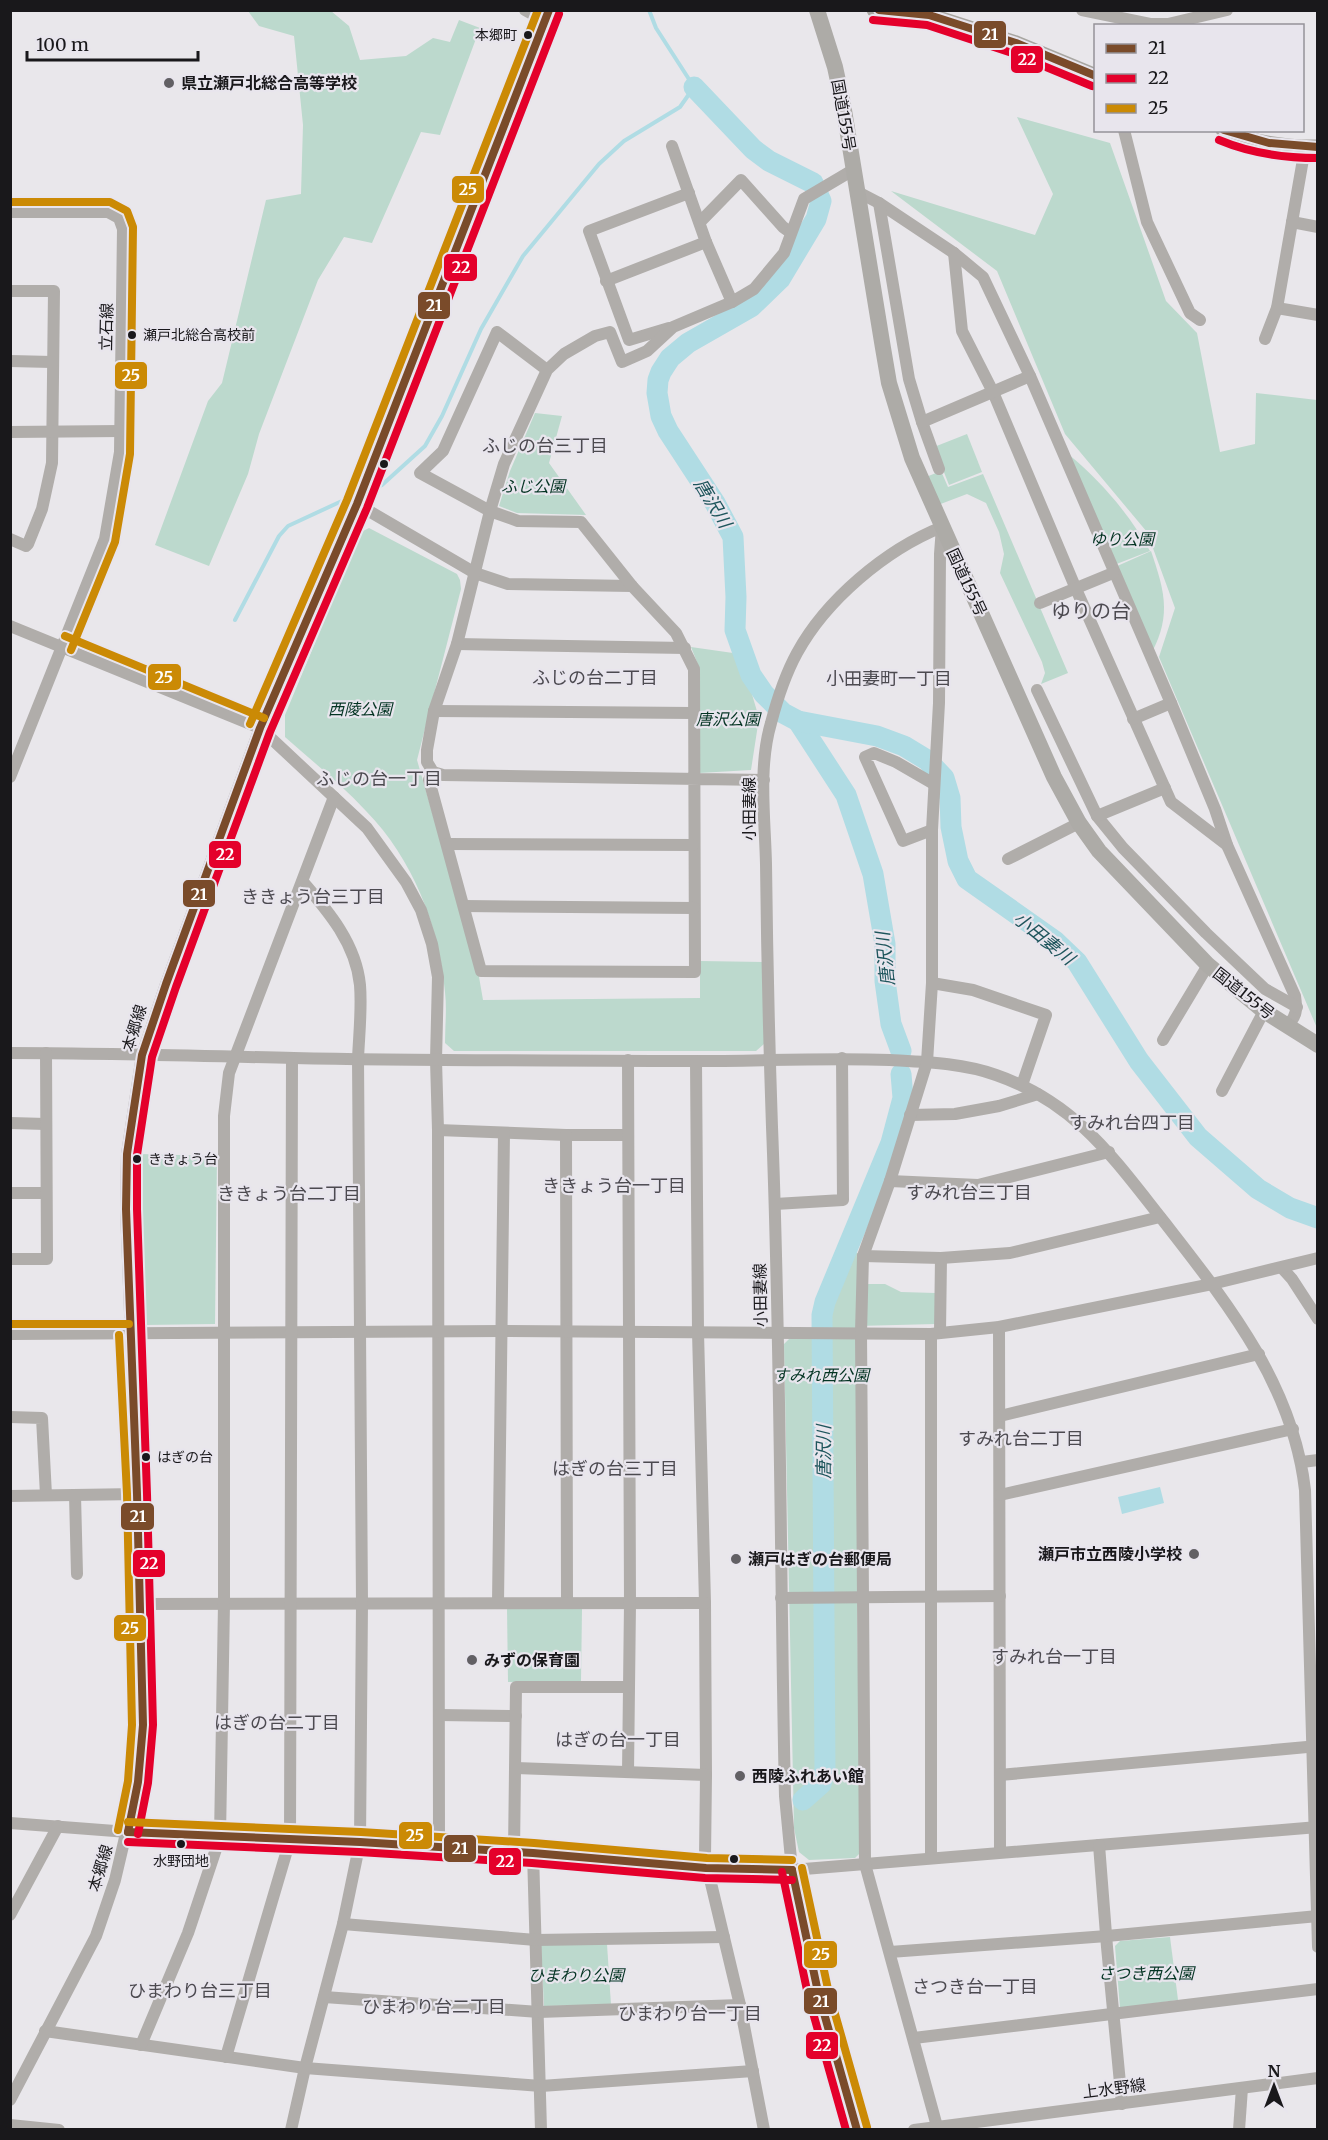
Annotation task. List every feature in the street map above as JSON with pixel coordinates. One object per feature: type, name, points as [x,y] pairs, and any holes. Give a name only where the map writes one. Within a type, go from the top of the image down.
[{"type":"highway","name":"国道155号","points":[[817,10],[835,68],[843,104],[889,383],[912,458],[1054,777],[1079,823],[1106,859],[1208,965],[1264,1011],[1317,1045]]},
{"type":"main road","points":[[874,10],[929,15],[1016,43],[1094,76]]},
{"type":"main road","points":[[1227,132],[1233,135],[1311,147]]},
{"type":"street","points":[[525,10],[547,16]]},
{"type":"street","points":[[1082,10],[1150,24],[1168,24],[1227,10]]},
{"type":"street","name":"本郷線","points":[[10,2100],[96,1936],[115,1880],[138,1782],[143,1725],[126,1209],[127,1154],[142,1055],[260,728],[358,501],[547,16]]},
{"type":"street","points":[[1124,132],[1147,222],[1190,313],[1200,320]]},
{"type":"street","points":[[672,146],[706,242],[732,302]]},
{"type":"street","points":[[1265,339],[1276,308],[1292,222],[1311,147]]},
{"type":"street","points":[[689,193],[589,231],[628,340],[673,327],[732,302],[754,289],[784,253],[804,199],[853,170]]},
{"type":"street","points":[[700,222],[741,180],[790,232]]},
{"type":"street","points":[[856,191],[879,203],[954,253],[983,278],[1030,376],[1171,703],[1215,809],[1227,845],[1295,996],[1297,1006],[1294,1019],[1287,1025]]},
{"type":"street","points":[[879,203],[909,379],[939,469]]},
{"type":"street","name":"立石線","points":[[10,212],[108,212],[120,220],[123,229],[120,452],[105,539],[10,777]]},
{"type":"street","points":[[1292,222],[1317,227]]},
{"type":"street","points":[[606,281],[706,242]]},
{"type":"street","points":[[954,253],[963,331],[993,392],[1076,589],[1171,802],[1227,845]]},
{"type":"street","points":[[10,291],[54,291],[52,463],[42,508],[28,544],[26,546],[10,539]]},
{"type":"street","points":[[1276,308],[1317,315]]},
{"type":"street","points":[[673,327],[647,351],[622,362],[610,332],[595,336],[564,354],[547,370],[504,464],[457,644],[434,711],[427,762],[434,772],[442,775],[764,780]]},
{"type":"street","points":[[434,772],[429,780],[481,971],[695,972],[694,669],[685,648],[676,633],[632,586],[581,522],[518,521],[490,511],[420,473],[442,451],[497,332],[547,370]]},
{"type":"street","points":[[10,361],[52,362]]},
{"type":"street","points":[[922,422],[1030,376]]},
{"type":"street","points":[[10,432],[121,431]]},
{"type":"street","points":[[358,501],[475,573],[508,584],[632,586]]},
{"type":"street","points":[[938,2128],[865,1864],[861,1334],[863,1256],[890,1181],[927,1062],[932,983],[932,830],[937,757],[942,528]]},
{"type":"street","name":"小田妻線","points":[[857,2130],[818,1992],[792,1870],[785,1796],[775,1204],[764,780],[768,733],[772,719],[796,654],[814,627],[850,586],[921,536],[942,528]]},
{"type":"street","points":[[1040,603],[1113,573]]},
{"type":"street","points":[[10,626],[260,728],[368,828],[406,882],[421,909],[432,944],[438,977],[436,1060],[439,1847]]},
{"type":"street","points":[[457,644],[685,648]]},
{"type":"street","points":[[1037,690],[1097,816],[1123,848],[1206,933],[1265,988],[1297,1006]]},
{"type":"street","points":[[1133,719],[1171,703]]},
{"type":"street","points":[[434,711],[693,713]]},
{"type":"street","points":[[932,830],[903,841],[864,757],[874,753],[935,782]]},
{"type":"street","points":[[1097,816],[1165,788]]},
{"type":"street","points":[[141,2045],[188,1933],[220,1837],[224,1603],[222,1333],[224,1116],[229,1073],[334,796]]},
{"type":"street","points":[[1008,859],[1079,823]]},
{"type":"street","points":[[447,844],[693,845]]},
{"type":"street","points":[[291,2130],[343,1924],[360,1842],[362,1603],[358,1059],[360,986],[358,973],[343,934],[331,914],[303,882]]},
{"type":"street","points":[[465,906],[694,908]]},
{"type":"street","points":[[1163,1040],[1208,965]]},
{"type":"street","points":[[932,983],[973,990],[1046,1016],[1022,1085]]},
{"type":"street","points":[[1222,1091],[1264,1011]]},
{"type":"street","points":[[10,1053],[436,1060],[696,1061],[842,1058],[927,1062],[975,1068],[1022,1085],[1065,1110],[1109,1152],[1239,1321],[1259,1354],[1293,1429],[1302,1462],[1305,1490],[1315,1746],[1317,1947]]},
{"type":"street","points":[[10,1259],[47,1259],[46,1053]]},
{"type":"street","points":[[226,2057],[290,1840],[292,1058]]},
{"type":"street","points":[[775,1204],[843,1200],[842,1058]]},
{"type":"street","points":[[628,1060],[630,1603],[628,1772]]},
{"type":"street","points":[[696,1061],[698,1332],[705,1603],[706,1868],[740,2005],[764,2130]]},
{"type":"street","points":[[910,1115],[955,1114],[999,1106],[1038,1094]]},
{"type":"street","points":[[10,1123],[46,1124]]},
{"type":"street","points":[[438,1130],[628,1135]]},
{"type":"street","points":[[498,1603],[504,1133]]},
{"type":"street","points":[[566,1135],[567,1604]]},
{"type":"street","points":[[890,1181],[978,1185],[1109,1152]]},
{"type":"street","points":[[10,1193],[46,1193]]},
{"type":"street","points":[[863,1256],[940,1258],[1010,1253],[1160,1218]]},
{"type":"street","points":[[931,1858],[931,1597],[935,1333],[940,1258]]},
{"type":"street","points":[[10,1334],[502,1331],[935,1333],[999,1327],[1212,1284],[1317,1258]]},
{"type":"street","points":[[1281,1268],[1292,1279],[1317,1319]]},
{"type":"street","points":[[999,1327],[1000,1852]]},
{"type":"street","points":[[1000,1416],[1259,1354]]},
{"type":"street","points":[[10,1417],[42,1418],[46,1495]]},
{"type":"street","points":[[1000,1496],[1293,1429]]},
{"type":"street","points":[[1302,1462],[1317,1460]]},
{"type":"street","points":[[10,1496],[137,1494]]},
{"type":"street","points":[[75,1495],[77,1574]]},
{"type":"street","points":[[781,1598],[1000,1596]]},
{"type":"street","points":[[138,1604],[705,1603]]},
{"type":"street","points":[[514,1852],[516,1687],[628,1687]]},
{"type":"street","points":[[439,1715],[516,1716]]},
{"type":"street","points":[[1000,1774],[1315,1746]]},
{"type":"street","points":[[516,1768],[706,1775]]},
{"type":"street","points":[[10,1823],[128,1832],[360,1842],[532,1853],[706,1868],[792,1870],[1316,1827]]},
{"type":"street","points":[[10,1915],[58,1826]]},
{"type":"street","points":[[1099,1845],[1122,2104]]},
{"type":"street","points":[[532,1853],[539,2012],[541,2130]]},
{"type":"street","points":[[890,1952],[1107,1936],[1317,1916]]},
{"type":"street","points":[[343,1924],[536,1940],[724,1938]]},
{"type":"street","points":[[914,2038],[1317,1989]]},
{"type":"street","points":[[324,1997],[539,2012],[740,2005]]},
{"type":"street","points":[[45,2031],[305,2068],[540,2086],[753,2071]]},
{"type":"street","name":"上水野線","points":[[914,2130],[1317,2078]]},
{"type":"street","points":[[1239,2130],[1242,2088]]},
{"type":"street","points":[[10,2125],[59,2130]]},
{"type":"green space","points":[[248,11],[331,11],[349,26],[360,60],[406,56],[433,38],[450,42],[459,20],[480,28],[440,135],[421,132],[372,243],[344,237],[318,280],[259,434],[248,474],[209,566],[155,545],[208,401],[222,383],[266,200],[301,194],[303,125],[294,36],[259,26]]},
{"type":"green space","points":[[1017,117],[1110,143],[1166,301],[1197,333],[1220,452],[1255,444],[1256,393],[1317,400],[1317,1028],[1159,657],[1175,608],[1147,532],[1065,434],[997,271],[891,191],[1035,235],[1053,194]]},
{"type":"green space","name":"ふじ公園","points":[[535,413],[562,416],[549,463],[586,515],[517,513],[499,506],[510,471]]},
{"type":"green space","points":[[967,434],[982,472],[949,485],[934,447]]},
{"type":"green space","name":"ゆり公園","points":[[1068,454],[1114,499],[1150,551],[1114,565]]},
{"type":"green space","points":[[941,471],[948,487],[983,474],[1068,673],[1041,684],[1045,673],[1042,662],[1000,573],[1004,554],[999,532],[986,503],[967,494],[938,505],[926,477]]},
{"type":"green space","name":"西陵公園","points":[[369,528],[457,574],[460,580],[461,589],[417,760],[478,971],[483,1000],[700,998],[700,961],[764,962],[765,1043],[756,1051],[454,1051],[445,1043],[446,1005],[442,967],[430,918],[410,872],[383,830],[366,811],[337,782],[285,737],[285,715],[361,532]]},
{"type":"green space","points":[[1151,551],[1160,581],[1164,607],[1160,632],[1147,661],[1115,567]]},
{"type":"green space","name":"唐沢公園","points":[[691,647],[740,654],[759,718],[751,770],[699,773],[699,667]]},
{"type":"green space","points":[[140,1154],[217,1156],[215,1324],[145,1325]]},
{"type":"green space","name":"すみれ西公園","points":[[848,1252],[858,1253],[858,1284],[885,1284],[901,1292],[935,1293],[936,1324],[857,1326],[857,1605],[861,1852],[855,1858],[809,1860],[799,1852],[794,1828],[784,1344],[790,1338],[826,1337],[826,1307]]},
{"type":"green space","points":[[507,1608],[582,1609],[581,1681],[508,1682]]},
{"type":"green space","name":"さつき西公園","points":[[1170,1937],[1178,2000],[1120,2008],[1115,1946],[1120,1941]]},
{"type":"green space","name":"ひまわり公園","points":[[607,1944],[611,2005],[544,2006],[541,1945]]},
{"type":"water","points":[[1160,1487],[1164,1503],[1122,1514],[1118,1497]]},
{"type":"waterway","points":[[364,491],[382,485],[425,446],[442,416],[481,329],[523,256],[599,164],[624,141],[680,107],[694,87],[656,28],[649,10]]},
{"type":"waterway","name":"唐沢川","points":[[694,87],[753,149],[769,161],[813,183],[821,201],[816,219],[780,279],[751,307],[688,343],[670,358],[658,380],[657,393],[661,416],[668,431],[715,503],[733,537],[735,630],[751,675],[764,694],[783,713],[798,721],[846,795],[873,874],[885,944],[885,981],[891,1024],[901,1051]]},
{"type":"waterway","points":[[235,620],[279,536],[288,526],[357,494]]},
{"type":"waterway","name":"小田妻川","points":[[798,721],[877,736],[904,746],[927,760],[944,778],[950,798],[951,827],[958,861],[967,879],[1055,941],[1077,962],[1139,1061],[1198,1137],[1258,1189],[1290,1208],[1318,1218]]},
{"type":"waterway","name":"唐沢川","points":[[803,1800],[821,1784],[825,1770],[822,1315],[825,1302],[891,1143],[903,1098],[901,1074]]},
{"type":"transit line","name":"25","points":[[250,724],[347,500],[538,10]]},
{"type":"transit line","name":"21","points":[[128,1832],[138,1782],[143,1725],[126,1209],[127,1154],[142,1055],[260,728],[357,504],[549,10]]},
{"type":"transit line","name":"21","points":[[879,10],[929,15],[1016,43],[1094,75]]},
{"type":"transit line","name":"22","points":[[138,1834],[148,1783],[153,1725],[137,1155],[152,1057],[270,732],[367,508],[559,14]]},
{"type":"transit line","name":"22","points":[[873,20],[927,25],[1012,53],[1092,86]]},
{"type":"transit line","name":"21","points":[[1231,132],[1269,143],[1318,147]]},
{"type":"transit line","name":"22","points":[[1219,140],[1267,154],[1318,158]]},
{"type":"transit line","name":"25","points":[[10,202],[110,202],[127,211],[133,227],[130,454],[115,542],[71,650]]},
{"type":"transit line","name":"25","points":[[65,636],[264,718]]},
{"type":"transit line","name":"25","points":[[10,1324],[129,1324]]},
{"type":"transit line","name":"25","points":[[118,1830],[128,1781],[132,1725],[127,1494],[119,1335]]},
{"type":"transit line","name":"25","points":[[128,1822],[361,1832],[534,1843],[707,1858],[792,1860]]},
{"type":"transit line","name":"21","points":[[128,1832],[360,1842],[533,1853],[706,1868],[792,1870]]},
{"type":"transit line","name":"22","points":[[128,1842],[359,1852],[532,1863],[705,1878],[792,1880]]},
{"type":"transit line","name":"25","points":[[802,1868],[828,1989],[867,2127]]},
{"type":"transit line","name":"21","points":[[792,1870],[818,1992],[857,2130]]},
{"type":"transit line","name":"22","points":[[782,1872],[808,1995],[846,2130]]},
{"type":"place","name":"本郷町","points":[[528,35]]},
{"type":"place","name":"県立瀬戸北総合高等学校","points":[[169,83]]},
{"type":"place","name":"瀬戸北総合高校前","points":[[132,335]]},
{"type":"place","name":"ききょう台","points":[[137,1159]]},
{"type":"place","name":"はぎの台","points":[[146,1457]]},
{"type":"place","name":"瀬戸市立西陵小学校","points":[[1194,1554]]},
{"type":"place","name":"瀬戸はぎの台郵便局","points":[[736,1559]]},
{"type":"place","name":"みずの保育園","points":[[472,1660]]},
{"type":"place","name":"西陵ふれあい館","points":[[740,1776]]},
{"type":"place","name":"水野団地","points":[[181,1844]]},
{"type":"district","name":"ふじの台三丁目","points":[[545,445]]},
{"type":"district","name":"ゆりの台","points":[[1091,610]]},
{"type":"district","name":"ふじの台二丁目","points":[[595,677]]},
{"type":"district","name":"小田妻町一丁目","points":[[889,678]]},
{"type":"district","name":"ふじの台一丁目","points":[[379,778]]},
{"type":"district","name":"ききょう台三丁目","points":[[313,896]]},
{"type":"district","name":"すみれ台四丁目","points":[[1132,1122]]},
{"type":"district","name":"ききょう台一丁目","points":[[614,1185]]},
{"type":"district","name":"すみれ台三丁目","points":[[969,1192]]},
{"type":"district","name":"ききょう台二丁目","points":[[289,1193]]},
{"type":"district","name":"すみれ台二丁目","points":[[1021,1438]]},
{"type":"district","name":"はぎの台三丁目","points":[[615,1468]]},
{"type":"district","name":"すみれ台一丁目","points":[[1054,1656]]},
{"type":"district","name":"はぎの台二丁目","points":[[277,1722]]},
{"type":"district","name":"はぎの台一丁目","points":[[618,1739]]},
{"type":"district","name":"さつき台一丁目","points":[[975,1986]]},
{"type":"district","name":"ひまわり台三丁目","points":[[200,1990]]},
{"type":"district","name":"ひまわり台二丁目","points":[[434,2006]]},
{"type":"district","name":"ひまわり台一丁目","points":[[690,2013]]}]
